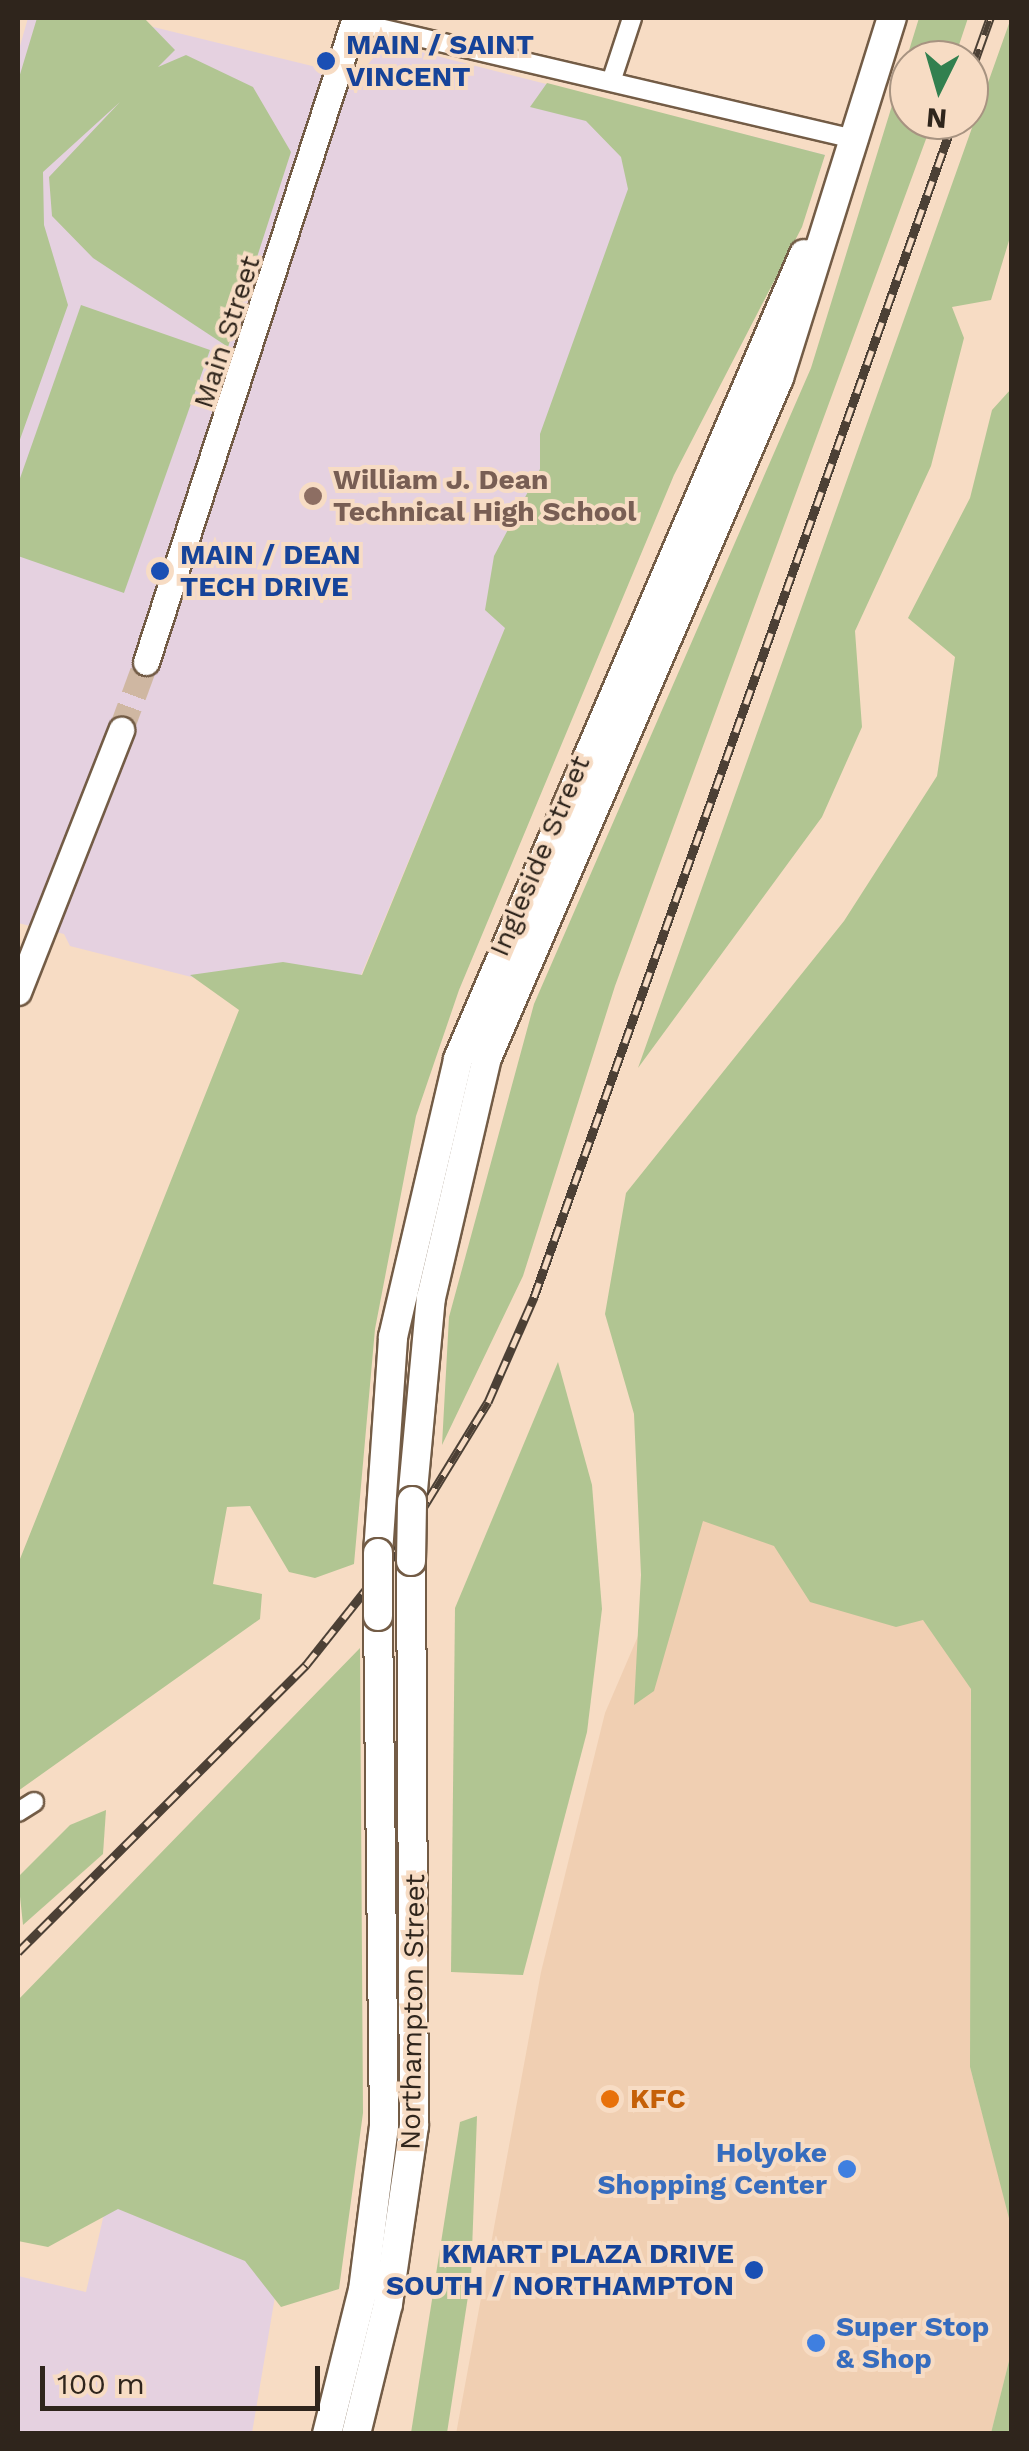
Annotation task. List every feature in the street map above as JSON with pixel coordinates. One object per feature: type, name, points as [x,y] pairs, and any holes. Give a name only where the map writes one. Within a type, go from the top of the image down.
[{"type":"main road","name":"Ingleside Street","points":[[411,1573],[412,1502],[431,1298],[488,1058],[780,378],[858,140],[892,18]]},
{"type":"main road","name":"Main Street","points":[[146,662],[354,20]]},
{"type":"main road","name":"Ingleside Street","points":[[378,1616],[378,1553],[393,1338],[458,1059],[530,874],[858,140]]},
{"type":"main road","points":[[18,992],[121,730]]},
{"type":"main road","name":"Northampton Street","points":[[356,2434],[388,2304],[414,2126],[411,1573]]},
{"type":"main road","name":"Northampton Street","points":[[327,2434],[363,2290],[384,2126],[378,1616]]},
{"type":"street","points":[[612,79],[632,18]]},
{"type":"street","points":[[354,20],[858,140]]},
{"type":"street","points":[[18,1812],[34,1802]]},
{"type":"shaded area","name":"William J. Dean Technical High School","points":[[28,18],[117,18],[357,77],[386,43],[825,155],[784,251],[510,617],[344,1016],[70,946],[64,934],[18,923],[18,53]]},
{"type":"shaded area","name":"Holyoke Shopping Center","points":[[693,1508],[971,1614],[970,2067],[1012,2226],[1011,2353],[991,2433],[456,2434],[541,1972],[605,1713]]},
{"type":"shaded area","points":[[107,2201],[284,2243],[252,2433],[18,2434],[18,2276],[86,2292]]},
{"type":"green space","points":[[37,18],[144,18],[175,50],[158,67],[186,55],[253,87],[291,152],[228,347],[93,258],[52,216],[49,177],[120,102],[43,172],[44,225],[68,305],[18,445],[18,81]]},
{"type":"green space","points":[[919,18],[968,18],[961,40],[912,40]]},
{"type":"green space","points":[[1011,18],[1011,234],[991,300],[952,307],[964,338],[931,466],[855,631],[862,727],[822,817],[638,1068],[968,140],[989,140],[989,80]]},
{"type":"green space","points":[[547,83],[825,155],[802,227],[674,475],[459,990],[416,1116],[375,1329],[354,1564],[315,1578],[289,1572],[250,1506],[227,1507],[213,1584],[262,1594],[260,1619],[18,1791],[18,1564],[239,1010],[190,975],[283,962],[362,975],[505,628],[485,610],[494,556],[540,469],[540,434],[628,189],[621,157],[586,121],[530,107]]},
{"type":"green space","points":[[889,115],[889,140],[926,140],[615,986],[523,1276],[442,1445],[449,1317],[534,1004],[811,368]]},
{"type":"green space","points":[[81,305],[210,350],[124,593],[18,556],[18,484]]},
{"type":"green space","points":[[1011,389],[1011,2226],[970,2067],[971,1689],[923,1620],[896,1627],[810,1602],[774,1546],[703,1521],[654,1691],[634,1705],[641,1575],[634,1414],[605,1314],[626,1193],[844,921],[937,776],[955,657],[908,618],[970,498],[992,410]]},
{"type":"green space","points":[[558,1362],[592,1485],[602,1609],[587,1732],[523,1975],[451,1972],[455,1608]]},
{"type":"green space","points":[[360,1648],[363,2113],[339,2289],[281,2307],[245,2261],[118,2209],[48,2247],[18,2241],[18,2000]]},
{"type":"green space","points":[[106,1810],[103,1854],[23,1925],[18,1877],[70,1825]]},
{"type":"green space","points":[[477,2116],[471,2277],[447,2433],[411,2433],[460,2122]]},
{"type":"green space","points":[[1011,2353],[1011,2433],[991,2433]]},
{"type":"tunnel","points":[[121,730],[146,662]]},
{"type":"railway","points":[[982,40],[990,18]]},
{"type":"railway","points":[[18,1952],[306,1665],[396,1552],[488,1402],[534,1297],[947,140]]},
{"type":"place","name":"MAIN / SAINT VINCENT","points":[[326,61]]},
{"type":"place","name":"William J. Dean Technical High School","points":[[313,496]]},
{"type":"place","name":"MAIN / DEAN TECH DRIVE","points":[[160,571]]},
{"type":"place","name":"KFC","points":[[610,2099]]},
{"type":"place","name":"Holyoke Shopping Center","points":[[847,2169]]},
{"type":"place","name":"KMART PLAZA DRIVE SOUTH / NORTHAMPTON","points":[[754,2270]]},
{"type":"place","name":"Super Stop & Shop","points":[[816,2343]]}]
